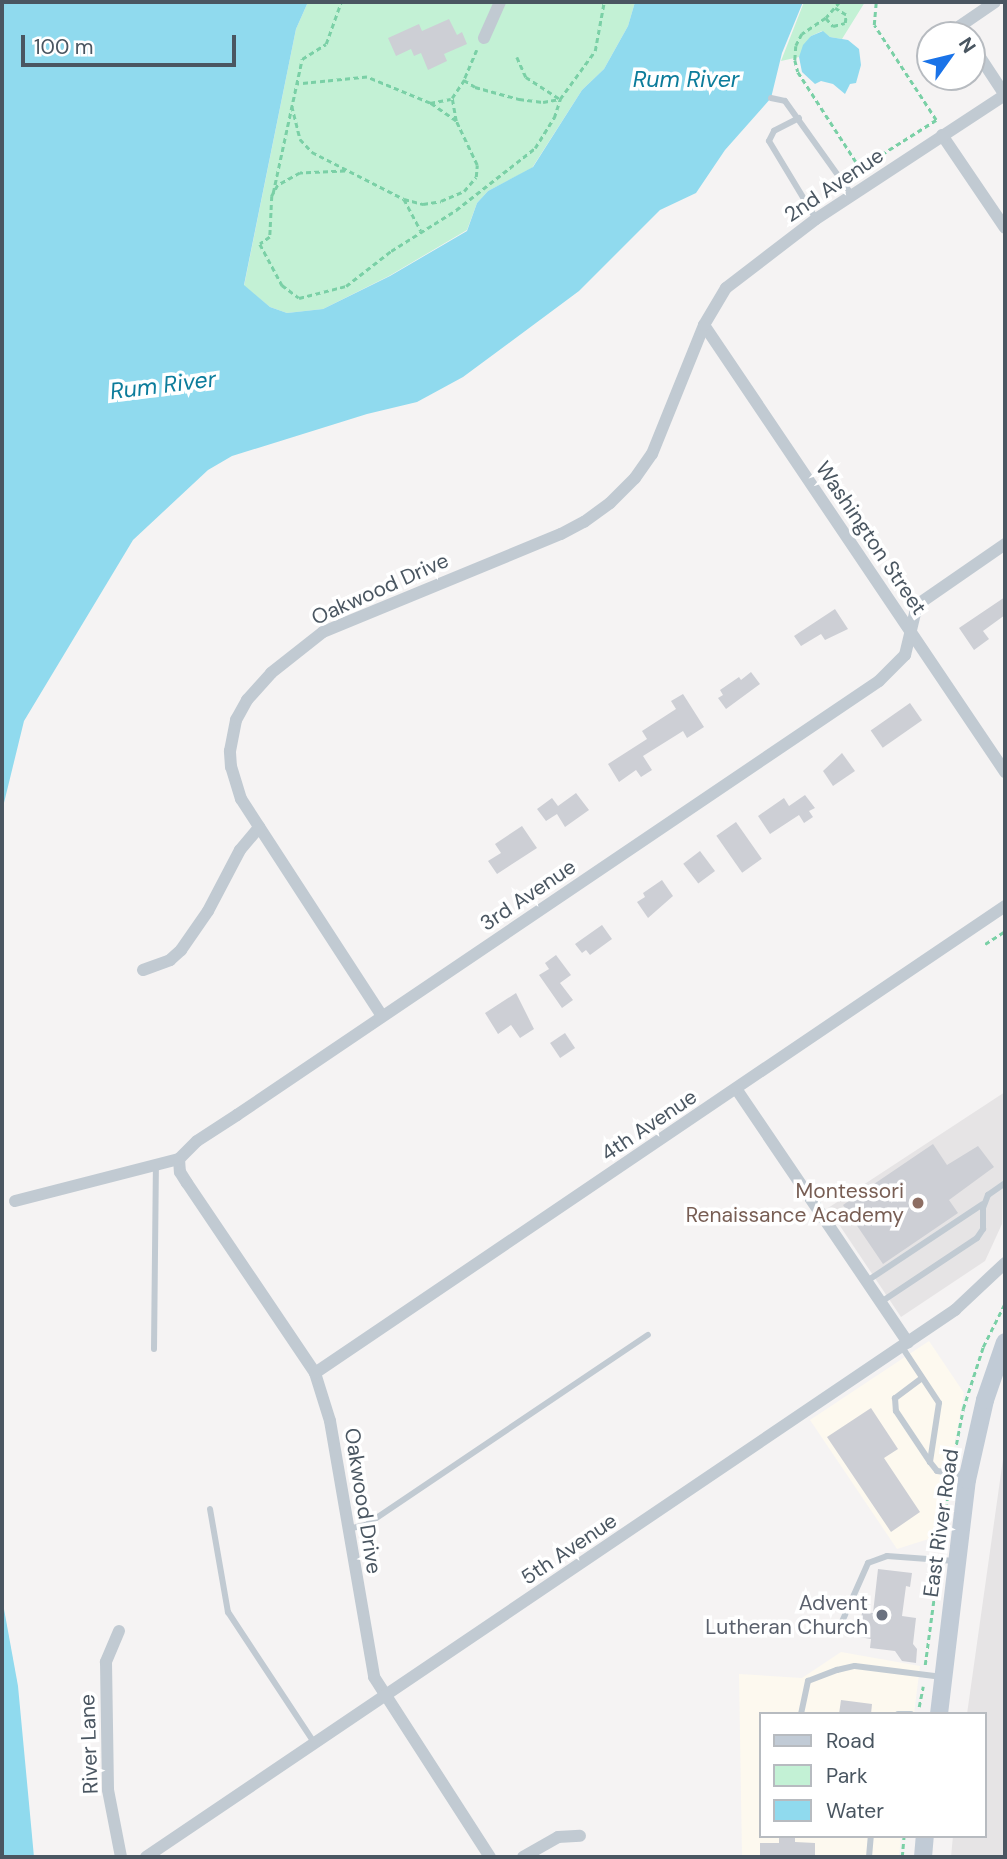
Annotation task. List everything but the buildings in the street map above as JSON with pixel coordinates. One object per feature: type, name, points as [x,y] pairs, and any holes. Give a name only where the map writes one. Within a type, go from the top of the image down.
[{"type":"main road","name":"East River Road","points":[[939,1712],[968,1475],[985,1400],[1005,1342]]},
{"type":"main road","points":[[923,1857],[925,1838]]},
{"type":"street","points":[[484,38],[500,2]]},
{"type":"street","points":[[967,21],[995,2]]},
{"type":"street","points":[[986,66],[1005,95]]},
{"type":"street","name":"2nd Avenue","points":[[704,325],[726,288],[816,219],[1005,95]]},
{"type":"street","points":[[942,135],[1005,228]]},
{"type":"street","name":"Washington Street","points":[[704,325],[1005,772]]},
{"type":"street","name":"Oakwood Drive","points":[[382,1016],[259,827],[235,784],[230,751],[236,720],[258,686],[299,648],[323,632],[561,534],[584,522],[610,503],[635,478],[652,454],[704,325]]},
{"type":"street","name":"3rd Avenue","points":[[15,1201],[179,1159],[197,1141],[879,681],[905,655],[909,629],[917,605],[1005,544]]},
{"type":"street","points":[[143,971],[170,960],[181,950],[208,911],[240,850],[259,827]]},
{"type":"street","name":"4th Avenue","points":[[315,1373],[1005,907]]},
{"type":"street","points":[[737,1090],[881,1303],[905,1345]]},
{"type":"street","name":"Oakwood Drive","points":[[179,1159],[180,1171],[187,1183],[315,1373],[330,1421],[374,1677],[490,1857]]},
{"type":"street","name":"5th Avenue","points":[[146,1857],[905,1345],[971,1297],[1005,1263]]},
{"type":"street","name":"River Lane","points":[[119,1631],[106,1662],[108,1790],[121,1857]]},
{"type":"street","points":[[523,1857],[558,1837],[580,1836]]},
{"type":"lane","points":[[771,98],[785,101],[855,193]]},
{"type":"lane","points":[[799,118],[774,131],[769,141],[816,219]]},
{"type":"lane","points":[[154,1349],[156,1167]]},
{"type":"lane","points":[[881,1303],[977,1238],[983,1229],[985,1203],[992,1190],[1005,1183]]},
{"type":"lane","points":[[866,1281],[985,1203]]},
{"type":"lane","points":[[348,1529],[366,1525],[648,1335]]},
{"type":"lane","points":[[905,1345],[939,1403],[930,1462]]},
{"type":"lane","points":[[922,1378],[895,1398],[896,1411],[937,1471],[968,1475]]},
{"type":"lane","points":[[210,1509],[228,1612],[315,1744]]},
{"type":"lane","points":[[841,1624],[859,1578],[868,1563],[887,1556],[957,1561]]},
{"type":"lane","points":[[801,1712],[808,1681],[837,1670],[855,1666],[944,1677]]},
{"type":"lane","points":[[869,1857],[871,1838]]},
{"type":"path","points":[[341,2],[326,44],[302,60],[272,196],[270,237],[260,244],[282,285],[299,298],[346,286],[359,273],[456,210],[535,148],[554,118],[560,99],[595,51],[604,2]]},
{"type":"path","points":[[840,2],[826,18],[802,34],[796,46],[794,60],[798,72],[860,168]]},
{"type":"path","points":[[855,193],[852,176],[860,168],[936,120],[874,25],[876,2]]},
{"type":"path","points":[[826,18],[832,26],[843,26],[846,15],[835,8]]},
{"type":"path","points":[[292,106],[300,139],[312,152],[404,199],[422,204],[441,201],[464,191],[476,177],[477,165],[456,121],[452,99],[484,38]]},
{"type":"path","points":[[517,57],[526,77],[560,99]]},
{"type":"path","points":[[297,84],[368,77],[430,103],[456,121]]},
{"type":"path","points":[[464,80],[475,87],[519,99],[543,102],[560,99]]},
{"type":"path","points":[[430,103],[452,99]]},
{"type":"path","points":[[272,196],[278,186],[300,173],[345,171]]},
{"type":"path","points":[[404,199],[421,231]]},
{"type":"path","points":[[985,944],[1005,931]]},
{"type":"path","points":[[1005,1197],[1005,1231]]},
{"type":"path","points":[[902,1857],[904,1838]]},
{"type":"shaded area","name":"Montessori Renaissance Academy","points":[[1005,1092],[1002,1224],[985,1261],[901,1317],[828,1208]]},
{"type":"shaded area","points":[[929,1341],[964,1393],[938,1536],[897,1549],[810,1420]]},
{"type":"shaded area","points":[[1005,1445],[1005,1857],[951,1857],[953,1838],[986,1838],[986,1712],[967,1712]]},
{"type":"shaded area","points":[[841,1652],[920,1666],[914,1712],[758,1712],[758,1838],[901,1838],[899,1857],[742,1857],[739,1674],[802,1678]]},
{"type":"green space","points":[[308,2],[635,2],[628,26],[604,69],[582,90],[532,168],[488,191],[477,203],[467,230],[389,276],[323,309],[287,313],[270,307],[244,286],[296,29]]},
{"type":"green space","points":[[804,2],[865,2],[842,39],[830,37],[822,31],[811,36],[799,57],[781,61]]},
{"type":"water","name":"Rum River","points":[[2,2],[308,2],[296,29],[244,285],[270,307],[287,313],[323,309],[390,276],[467,231],[477,203],[488,191],[533,167],[582,90],[604,69],[628,26],[635,2],[803,2],[782,53],[771,98],[725,150],[696,193],[660,210],[579,291],[463,377],[417,402],[367,414],[232,456],[208,470],[133,540],[24,721],[2,811]]},
{"type":"water","points":[[823,31],[830,37],[848,40],[859,49],[861,65],[856,83],[850,84],[845,94],[833,84],[821,81],[815,84],[802,72],[799,57],[803,45],[811,36]]},
{"type":"water","points":[[2,1598],[18,1686],[34,1857],[2,1857]]},
{"type":"place","name":"Montessori Renaissance Academy","points":[[918,1203]]},
{"type":"place","name":"Advent Lutheran Church","points":[[882,1615]]}]
